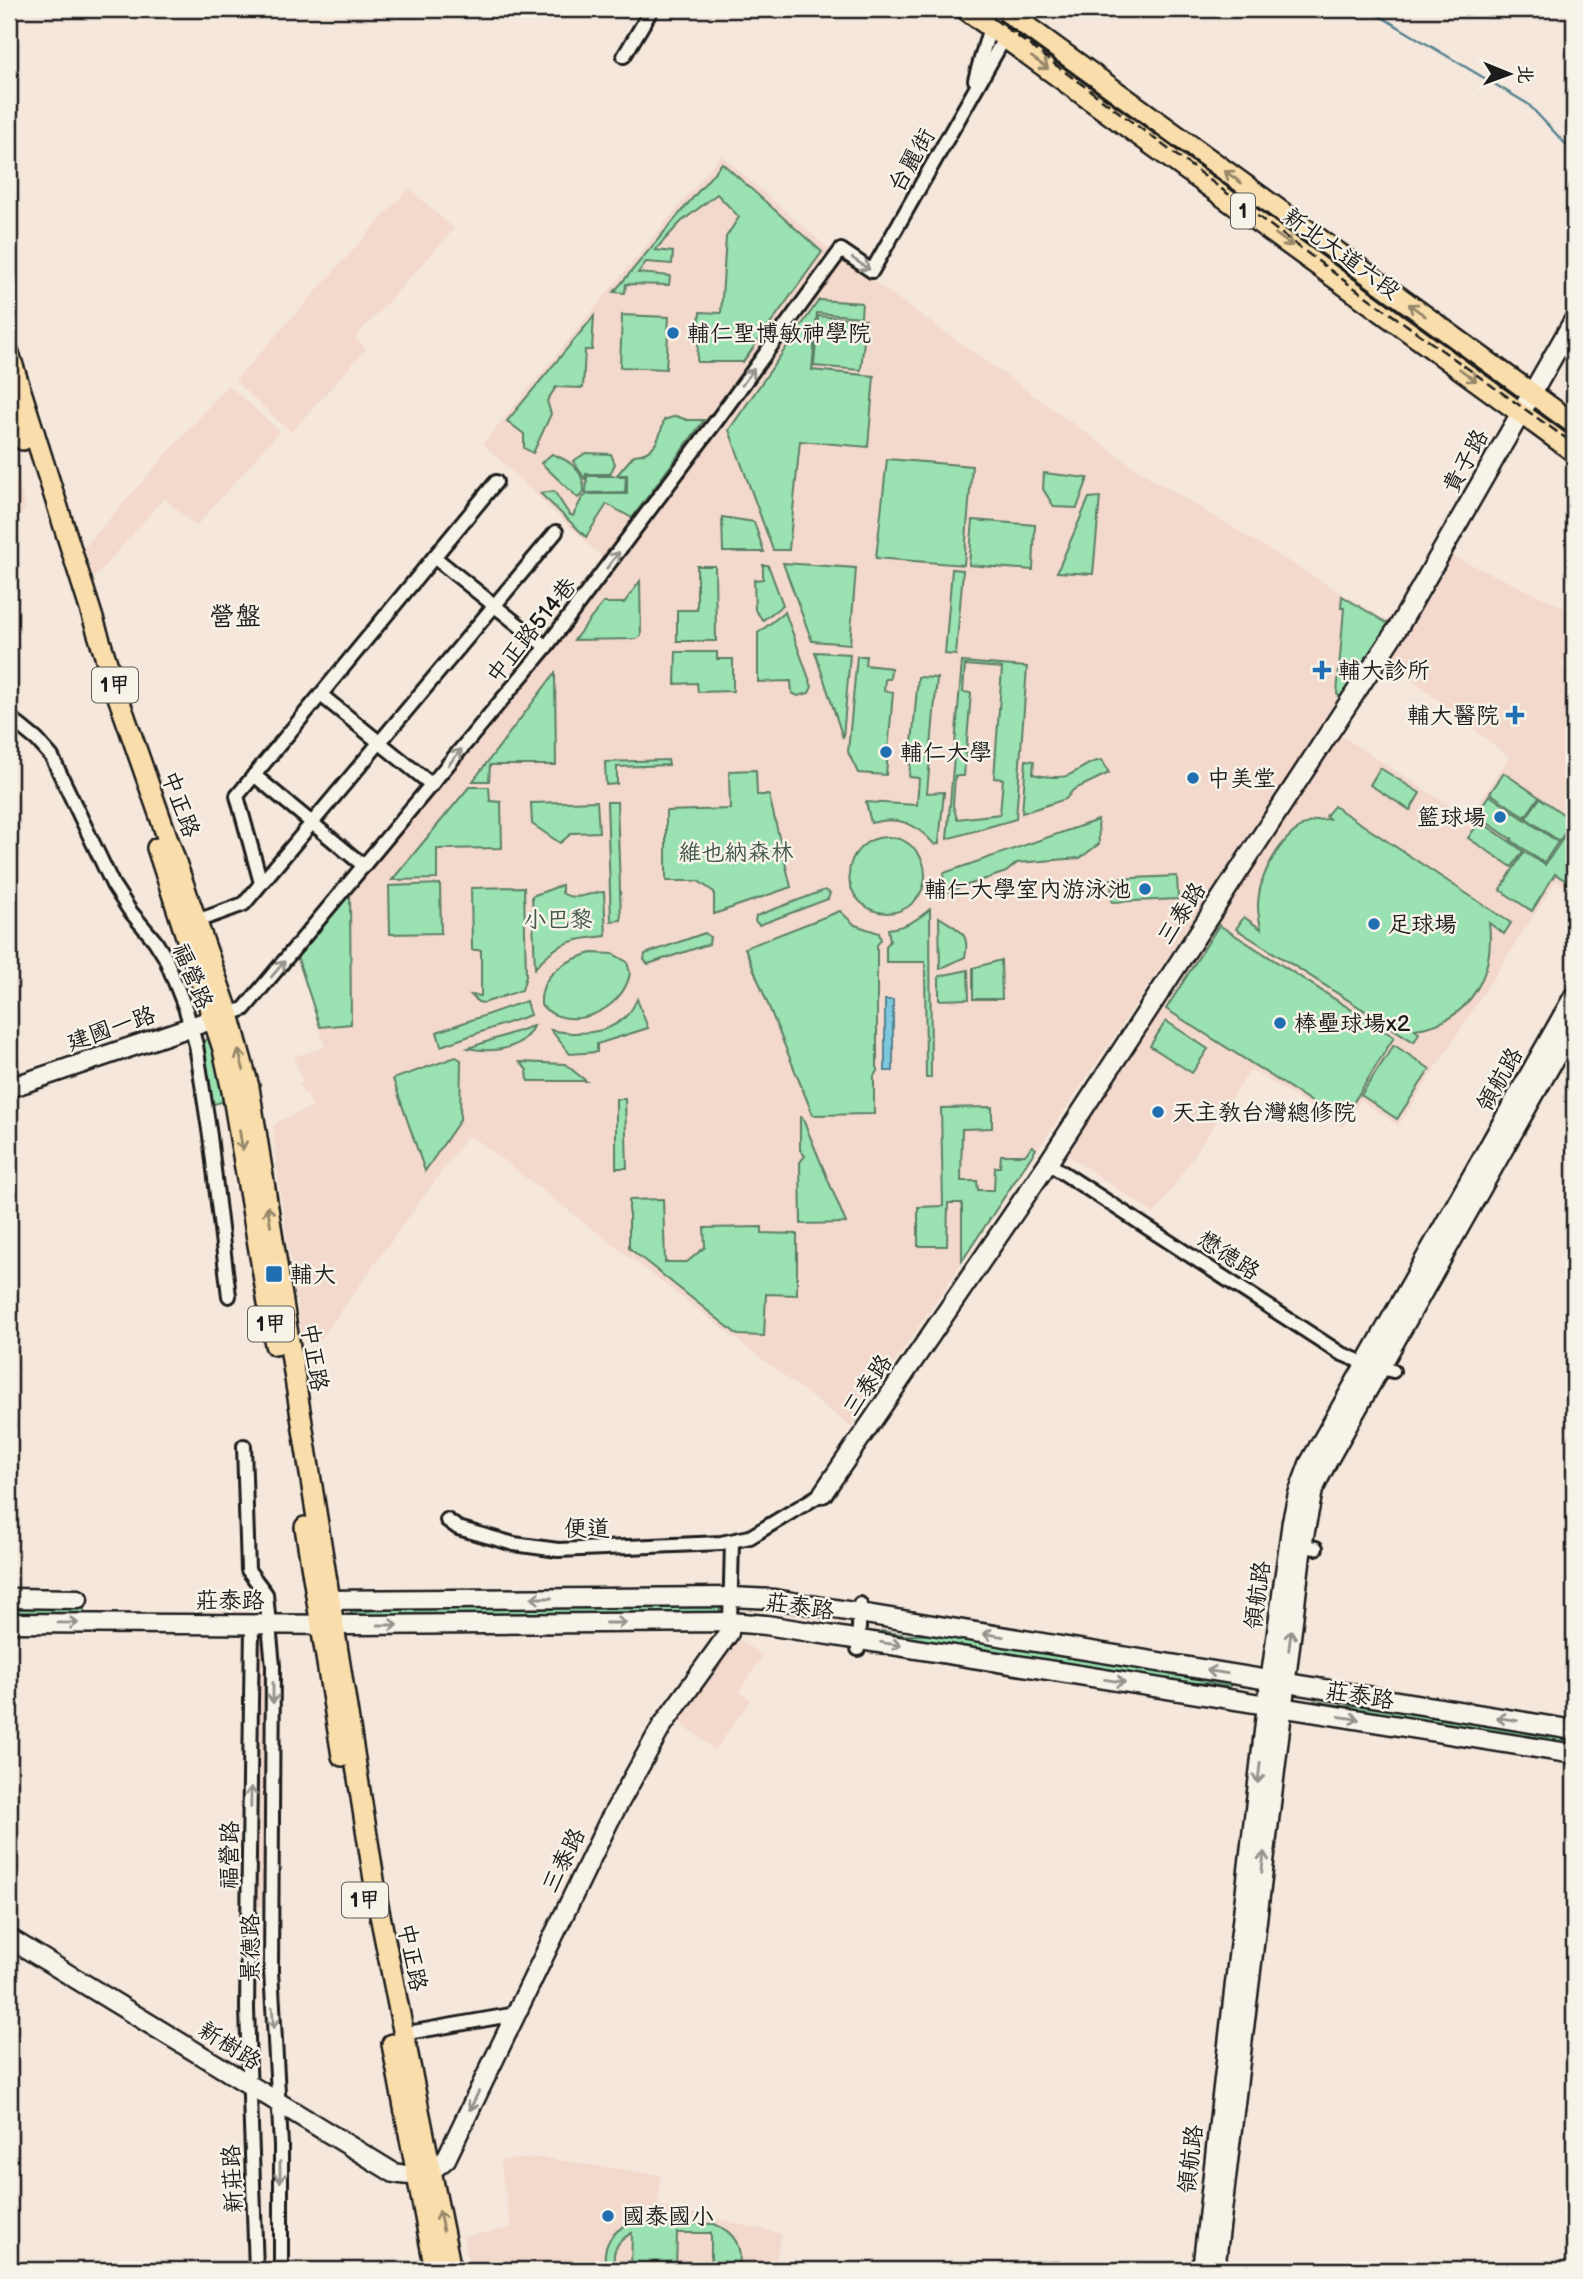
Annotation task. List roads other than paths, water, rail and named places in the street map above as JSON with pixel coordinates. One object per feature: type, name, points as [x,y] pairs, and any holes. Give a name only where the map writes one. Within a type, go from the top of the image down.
[{"type":"main road","name":"新北大道六段","points":[[965,9],[997,24],[1520,413]]},
{"type":"main road","name":"新北大道六段","points":[[1003,9],[1532,393]]},
{"type":"main road","name":"中正路","points":[[9,353],[116,691],[197,921],[221,1016],[223,1049],[244,1108],[327,1625],[368,1916],[431,2168],[435,2270]]},
{"type":"main road","name":"1","points":[[1532,393],[1574,424]]},
{"type":"main road","name":"中正路","points":[[9,397],[221,1016]]},
{"type":"main road","name":"1","points":[[1520,413],[1574,452]]},
{"type":"main road","name":"中正路","points":[[327,1625],[402,2034],[451,2270]]},
{"type":"street","points":[[624,56],[652,9]]},
{"type":"street","name":"台麗街","points":[[841,250],[872,271],[967,104],[997,24]]},
{"type":"street","name":"中正路514巷","points":[[221,1016],[244,1009],[546,647],[841,250]]},
{"type":"street","name":"貴子路","points":[[1399,626],[1574,320]]},
{"type":"street","points":[[261,883],[237,796],[496,482]]},
{"type":"street","points":[[197,921],[244,904],[556,532]]},
{"type":"street","points":[[435,557],[546,647]]},
{"type":"street","name":"三泰路","points":[[431,2168],[502,2042],[622,1797],[662,1726],[729,1633],[732,1542],[750,1537],[823,1493],[1048,1163],[1399,626]]},
{"type":"street","points":[[321,695],[432,785]]},
{"type":"street","name":"福營路","points":[[9,717],[37,740],[52,757],[113,885],[166,957],[191,1026],[210,1136],[229,1296]]},
{"type":"street","points":[[254,775],[365,866]]},
{"type":"street","name":"領航路","points":[[1215,2270],[1226,2122],[1274,1706],[1309,1547],[1307,1510],[1318,1478],[1574,996]]},
{"type":"street","name":"建國一路","points":[[9,1088],[221,1016]]},
{"type":"street","name":"領航路","points":[[1278,1682],[1292,1521],[1309,1464],[1379,1367],[1514,1144],[1574,1024]]},
{"type":"street","name":"懋德路","points":[[1048,1163],[1340,1353],[1379,1367]]},
{"type":"street","name":"福營路","points":[[244,1446],[248,1570],[266,1594],[260,1625],[247,2010],[249,2085]]},
{"type":"street","name":"便道","points":[[447,1520],[458,1528],[502,1541],[558,1550],[732,1542]]},
{"type":"street","points":[[9,1598],[78,1599]]},
{"type":"street","name":"莊泰路","points":[[323,1600],[774,1599],[860,1609],[1278,1682],[1574,1730]]},
{"type":"street","points":[[858,1644],[860,1609]]},
{"type":"street","name":"莊泰路","points":[[9,1623],[327,1625],[730,1622],[766,1625],[858,1644],[1574,1754]]},
{"type":"street","name":"景德路","points":[[260,1625],[274,1690],[271,1971],[279,2104],[281,2270]]},
{"type":"street","name":"新樹路","points":[[9,1938],[394,2173],[408,2176],[431,2168]]},
{"type":"street","points":[[402,2034],[516,2014]]},
{"type":"street","name":"新莊路","points":[[249,2085],[256,2270]]},
{"type":"street","name":"領航路","points":[[1202,2270],[1226,2122]]},
{"type":"water","points":[[885,1000],[893,1000],[893,1071],[885,1071]]},
{"type":"waterway","points":[[1368,9],[1528,104],[1574,153]]},
{"type":"railway","points":[[981,9],[1346,282],[1574,444]]},
{"type":"place","name":"輔仁聖博敏神學院","points":[[673,333]]},
{"type":"place","name":"輔大診所","points":[[1322,670]]},
{"type":"place","name":"輔大醫院","points":[[1515,715]]},
{"type":"place","name":"輔仁大學","points":[[886,752]]},
{"type":"place","name":"中美堂","points":[[1193,778]]},
{"type":"place","name":"籃球場","points":[[1500,817]]},
{"type":"place","name":"輔仁大學室內游泳池","points":[[1145,889]]},
{"type":"place","name":"足球場","points":[[1374,924]]},
{"type":"place","name":"棒壘球場x2","points":[[1280,1023]]},
{"type":"place","name":"天主教台灣總修院","points":[[1158,1112]]},
{"type":"place","name":"輔大","points":[[274,1274]]},
{"type":"place","name":"國泰國小","points":[[608,2216]]},
{"type":"district","name":"營盤","points":[[235,616]]},
{"type":"park label","name":"維也納森林","points":[[736,852]]},
{"type":"park label","name":"小巴黎","points":[[558,919]]}]
